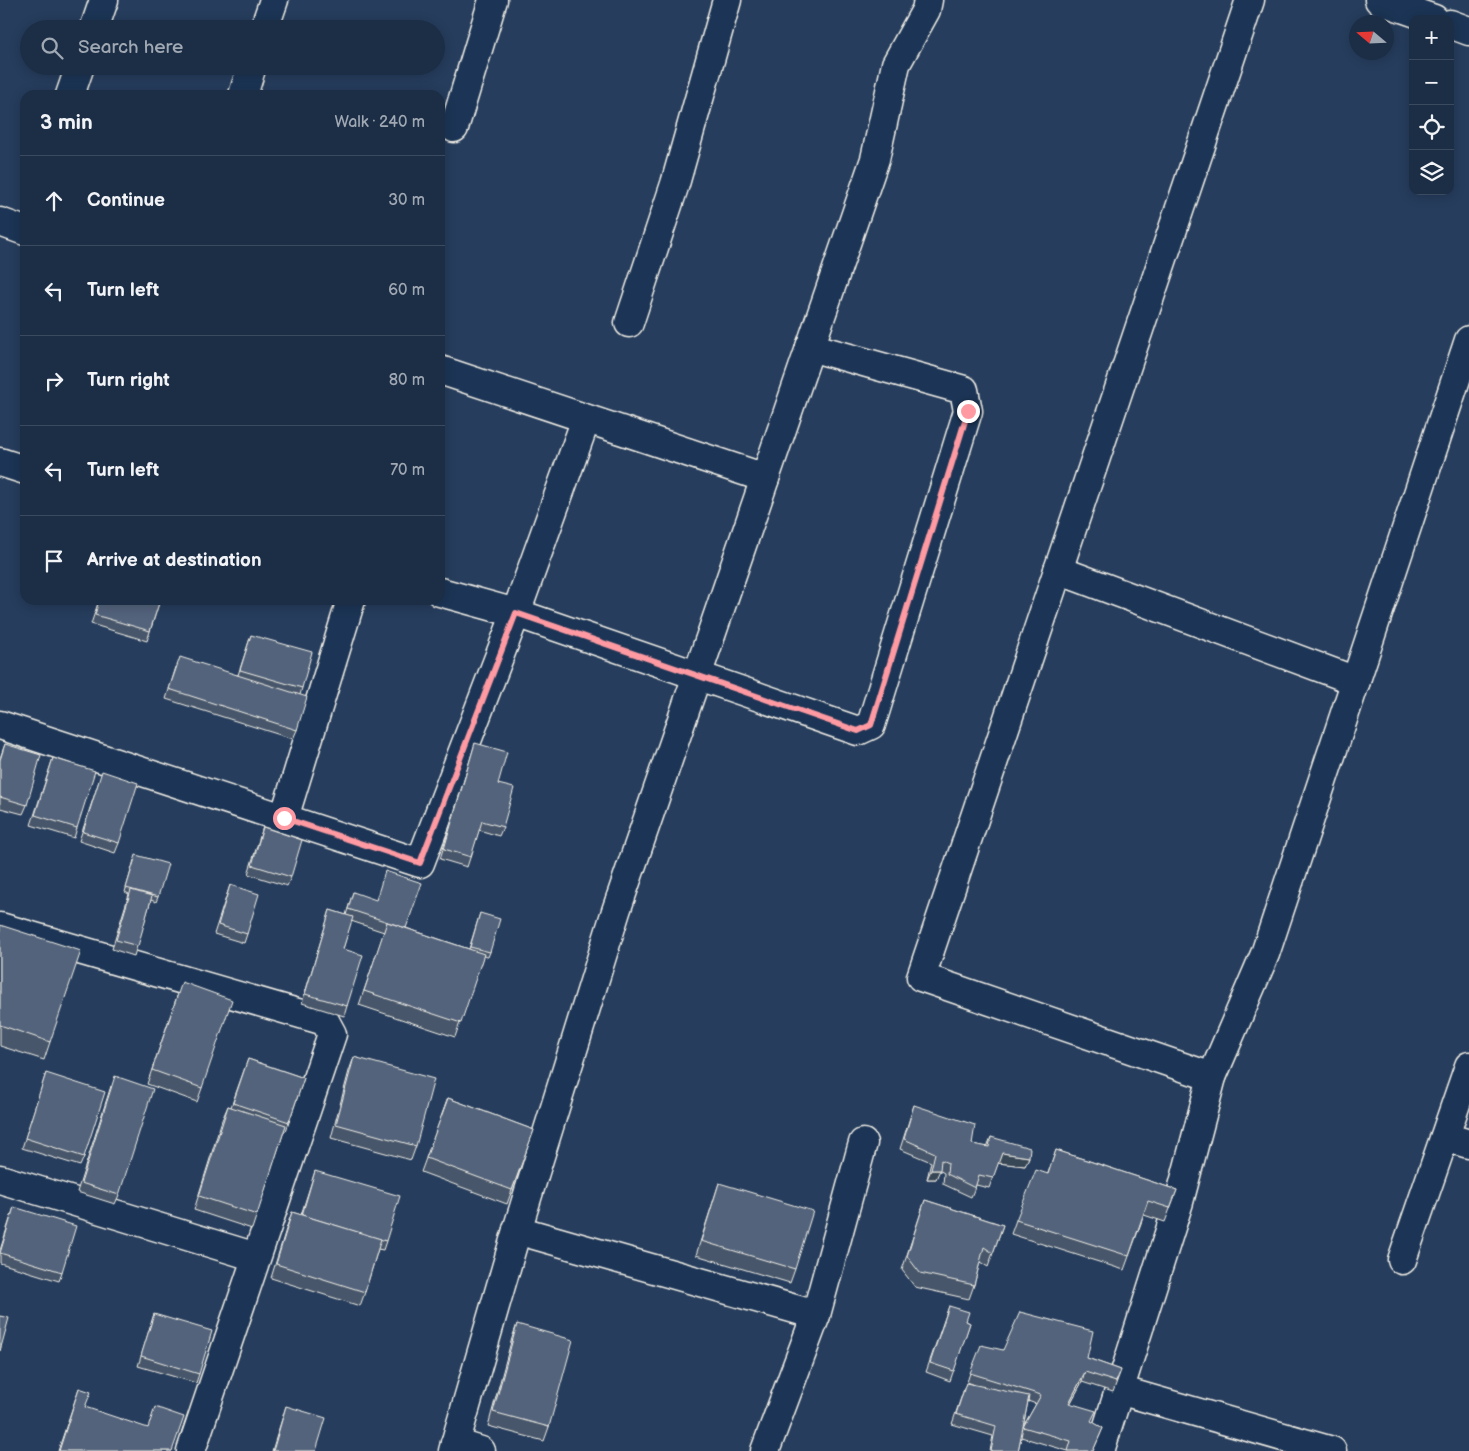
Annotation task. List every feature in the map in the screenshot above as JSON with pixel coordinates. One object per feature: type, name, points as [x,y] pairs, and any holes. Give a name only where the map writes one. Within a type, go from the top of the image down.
[{"type":"street","points":[[97,20],[104,0]]},
{"type":"street","points":[[267,20],[274,0]]},
{"type":"street","points":[[454,128],[493,0]]},
{"type":"street","points":[[629,323],[675,184],[726,0]]},
{"type":"street","points":[[481,1451],[454,1447],[518,1230],[613,921],[875,159],[896,64],[926,10],[928,0]]},
{"type":"street","points":[[1212,1077],[921,977],[1250,0]]},
{"type":"street","points":[[1379,0],[1422,15]]},
{"type":"street","points":[[1454,25],[1469,31]]},
{"type":"street","points":[[72,90],[77,75]]},
{"type":"street","points":[[245,90],[249,75]]},
{"type":"street","points":[[1100,1451],[1179,1202],[1212,1077],[1266,954],[1469,340]]},
{"type":"street","points":[[445,593],[516,613],[858,731],[871,725],[968,411],[964,390],[810,347]]},
{"type":"street","points":[[445,372],[765,478]]},
{"type":"street","points":[[0,726],[420,863],[516,613],[586,419]]},
{"type":"street","points":[[0,462],[20,468]]},
{"type":"street","points":[[1058,570],[1356,681]]},
{"type":"street","points":[[284,818],[349,605]]},
{"type":"street","points":[[0,927],[325,1021],[332,1034],[192,1451]]},
{"type":"street","points":[[1402,1260],[1457,1140],[1469,1066]]},
{"type":"street","points":[[765,1451],[816,1315],[862,1143]]},
{"type":"street","points":[[2,1185],[256,1257]]},
{"type":"street","points":[[518,1230],[816,1315]]},
{"type":"street","points":[[1119,1390],[1332,1451]]},
{"type":"building","points":[[98,605],[158,605],[150,631],[95,615]]},
{"type":"building","points":[[251,635],[312,652],[302,688],[240,670]]},
{"type":"building","points":[[180,657],[307,697],[297,730],[169,689]]},
{"type":"building","points":[[475,743],[507,752],[498,784],[514,788],[503,827],[482,821],[471,857],[444,849]]},
{"type":"building","points":[[5,744],[41,755],[27,805],[0,797],[0,760]]},
{"type":"building","points":[[53,758],[95,771],[77,828],[35,815]]},
{"type":"building","points":[[102,771],[138,783],[119,843],[83,832]]},
{"type":"building","points":[[263,827],[302,840],[291,877],[252,865]]},
{"type":"building","points":[[136,855],[168,864],[158,897],[126,888]]},
{"type":"building","points":[[385,871],[422,883],[406,928],[348,909],[353,892],[376,900]]},
{"type":"building","points":[[230,885],[259,894],[247,934],[218,925]]},
{"type":"building","points":[[131,890],[152,896],[138,946],[116,940]]},
{"type":"building","points":[[330,910],[353,917],[343,949],[363,955],[347,1006],[305,994]]},
{"type":"building","points":[[480,913],[500,919],[490,952],[470,947]]},
{"type":"building","points":[[387,922],[484,954],[461,1023],[364,991]]},
{"type":"building","points":[[0,925],[81,951],[50,1042],[0,1025]]},
{"type":"building","points":[[182,982],[232,1000],[202,1088],[152,1070]]},
{"type":"building","points":[[354,1057],[434,1079],[416,1146],[336,1124]]},
{"type":"building","points":[[248,1059],[304,1078],[289,1122],[233,1103]]},
{"type":"building","points":[[46,1073],[105,1092],[84,1157],[25,1138]]},
{"type":"building","points":[[115,1076],[153,1089],[119,1195],[81,1183]]},
{"type":"building","points":[[448,1098],[534,1130],[512,1190],[426,1158]]},
{"type":"building","points":[[914,1105],[975,1125],[972,1144],[989,1147],[991,1137],[1030,1148],[1029,1157],[1002,1153],[993,1178],[979,1175],[975,1188],[947,1174],[948,1163],[941,1160],[940,1170],[931,1170],[935,1153],[904,1139]]},
{"type":"building","points":[[228,1106],[286,1125],[257,1215],[199,1196]]},
{"type":"building","points":[[1056,1150],[1177,1190],[1170,1208],[1148,1201],[1129,1256],[1016,1220],[1036,1170],[1048,1174]]},
{"type":"building","points":[[315,1171],[400,1196],[386,1241],[302,1215]]},
{"type":"building","points":[[719,1183],[813,1211],[795,1269],[701,1241]]},
{"type":"building","points":[[925,1200],[1003,1225],[993,1253],[984,1247],[974,1285],[920,1273],[907,1256]]},
{"type":"building","points":[[14,1207],[76,1226],[62,1272],[0,1253]]},
{"type":"building","points":[[292,1212],[381,1239],[365,1292],[276,1264]]},
{"type":"building","points":[[949,1306],[969,1312],[966,1321],[970,1323],[954,1371],[930,1363]]},
{"type":"building","points":[[1020,1312],[1093,1331],[1087,1358],[1121,1370],[1116,1382],[1085,1372],[1069,1403],[1096,1411],[1091,1421],[1103,1428],[1093,1451],[1068,1451],[1071,1441],[1023,1427],[1041,1395],[970,1373],[981,1345],[1003,1350]]},
{"type":"building","points":[[154,1314],[212,1331],[199,1374],[141,1356]]},
{"type":"building","points":[[0,1316],[9,1318],[0,1351]]},
{"type":"building","points":[[517,1324],[573,1340],[549,1427],[493,1412]]},
{"type":"building","points":[[966,1383],[1029,1396],[1018,1451],[991,1451],[996,1426],[956,1414]]},
{"type":"building","points":[[79,1388],[91,1392],[85,1407],[148,1428],[155,1407],[184,1417],[172,1451],[59,1451]]},
{"type":"building","points":[[286,1406],[326,1418],[316,1451],[273,1451]]},
{"type":"route","points":[[284,818],[420,863],[516,613],[858,731],[871,725],[968,411]]}]
